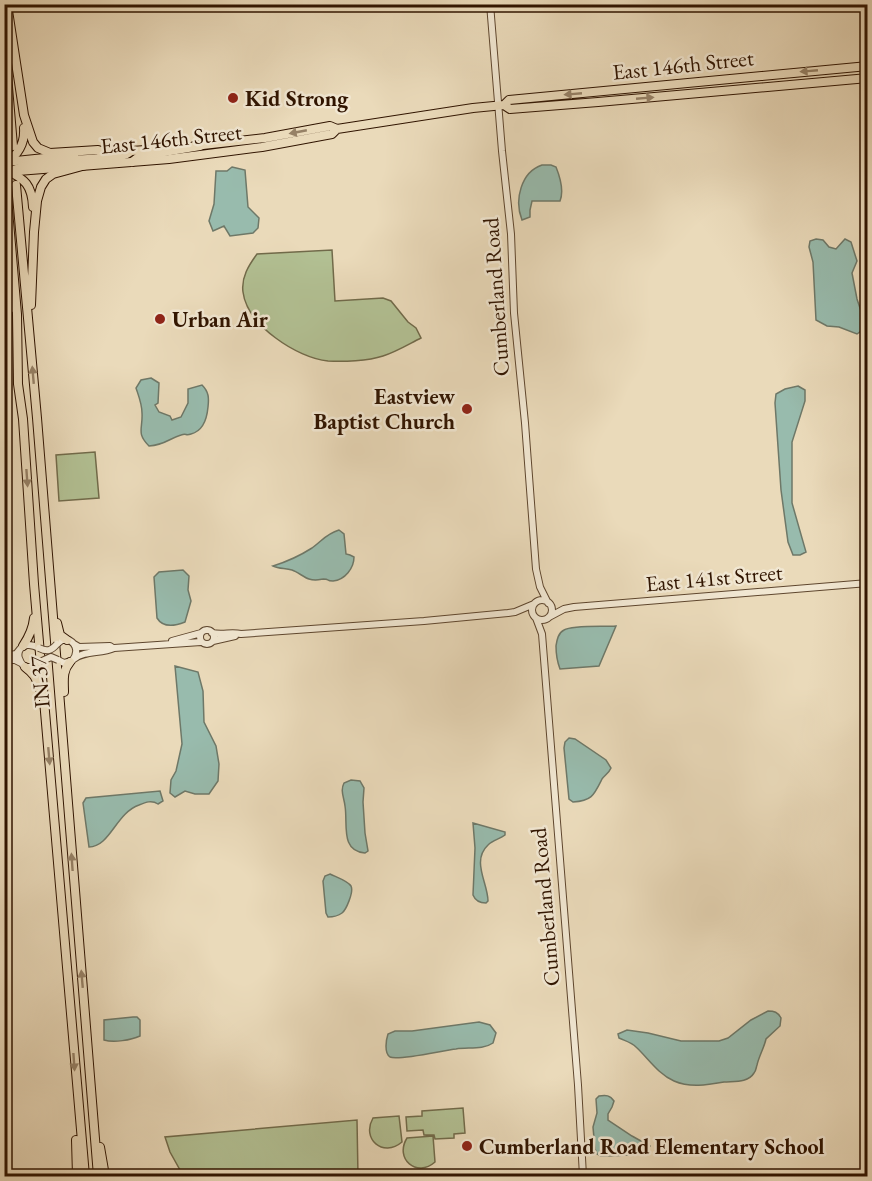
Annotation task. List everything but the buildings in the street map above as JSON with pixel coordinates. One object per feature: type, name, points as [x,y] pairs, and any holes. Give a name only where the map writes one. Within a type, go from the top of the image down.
[{"type":"highway","points":[[7,4],[24,115],[29,136],[33,142],[38,148],[50,153],[98,150],[107,153]]},
{"type":"highway","points":[[4,40],[13,146]]},
{"type":"highway","points":[[6,167],[24,141],[24,115]]},
{"type":"highway","points":[[132,162],[140,156],[200,146]]},
{"type":"highway","points":[[6,167],[108,158],[127,155],[130,152]]},
{"type":"highway","points":[[29,332],[34,232],[39,191],[50,176],[86,165]]},
{"type":"highway","points":[[20,166],[36,169]]},
{"type":"highway","points":[[6,167],[24,180],[31,194],[34,232]]},
{"type":"highway","name":"IN-37","points":[[16,185],[98,1176]]},
{"type":"highway","name":"IN-37","points":[[6,187],[17,314],[18,384],[23,419],[34,584],[85,1176]]},
{"type":"highway","points":[[4,267],[17,331]]},
{"type":"highway","points":[[48,557],[54,580],[57,624],[60,635],[70,642]]},
{"type":"highway","points":[[22,647],[33,625],[34,584]]},
{"type":"highway","points":[[62,732],[64,674],[66,667],[72,661]]},
{"type":"highway","points":[[23,665],[32,672],[37,680],[47,732]]},
{"type":"highway","points":[[90,1083],[105,1176]]},
{"type":"highway","points":[[76,1089],[77,1176]]},
{"type":"main road","name":"East 146th Street","points":[[501,106],[509,100],[867,66]]},
{"type":"main road","name":"East 146th Street","points":[[6,167],[107,153],[200,146],[265,138],[330,126],[337,129],[429,114],[501,106],[510,109],[583,104],[867,78]]},
{"type":"main road","name":"East 146th Street","points":[[6,167],[36,169],[169,159],[262,147],[332,134],[337,129]]},
{"type":"street","name":"Cumberland Road","points":[[490,4],[501,106],[511,234],[514,314],[535,559],[540,587],[549,604]]},
{"type":"street","name":"East 141st Street","points":[[548,617],[564,609],[867,583]]},
{"type":"street","name":"Cumberland Road","points":[[535,603],[540,587]]},
{"type":"street","points":[[157,644],[207,630],[220,634],[241,634],[515,612],[541,620],[548,617],[552,610],[549,604],[542,600],[515,612]]},
{"type":"street","points":[[534,616],[532,609],[535,603]]},
{"type":"street","name":"East 141st Street","points":[[549,604],[564,609]]},
{"type":"street","name":"Cumberland Road","points":[[534,616],[542,634],[583,1176]]},
{"type":"street","name":"Cumberland Road","points":[[542,634],[548,617]]},
{"type":"street","points":[[201,633],[199,637],[201,642]]},
{"type":"street","points":[[212,633],[213,641]]},
{"type":"street","points":[[4,660],[15,660],[32,667],[47,657],[64,663],[72,661],[80,654],[114,648],[201,642],[207,645],[213,641],[241,634]]},
{"type":"street","points":[[4,656],[16,654],[22,647],[31,644],[49,651],[60,641],[79,646],[114,648]]},
{"type":"street","points":[[70,642],[76,650],[72,661]]},
{"type":"street","points":[[22,647],[19,654],[23,665]]},
{"type":"shaded area","points":[[542,165],[556,167],[562,188],[560,201],[532,201],[530,217],[522,220],[519,204],[521,188],[529,174]]},
{"type":"shaded area","points":[[232,167],[245,170],[248,207],[259,218],[258,228],[253,233],[230,236],[224,226],[213,231],[209,221],[214,204],[216,171],[227,171]]},
{"type":"shaded area","points":[[845,239],[851,242],[857,261],[852,273],[862,314],[861,331],[857,334],[839,327],[827,326],[816,320],[813,262],[809,247],[810,241],[823,240],[829,247],[836,249]]},
{"type":"shaded area","points":[[332,250],[335,301],[383,298],[391,301],[416,328],[421,338],[377,358],[328,361],[302,354],[263,328],[247,304],[243,292],[244,276],[257,254]]},
{"type":"shaded area","points":[[151,378],[159,383],[158,403],[155,405],[159,412],[170,416],[172,420],[181,417],[188,403],[188,389],[202,385],[207,393],[208,404],[205,420],[199,430],[159,444],[149,446],[145,442],[141,434],[142,410],[136,388],[141,380]]},
{"type":"shaded area","points":[[798,386],[805,390],[805,401],[792,442],[792,503],[806,552],[793,555],[788,542],[781,490],[775,403],[776,394]]},
{"type":"shaded area","points":[[95,452],[99,498],[59,501],[56,455]]},
{"type":"shaded area","points":[[339,530],[344,534],[346,554],[354,557],[351,569],[345,576],[333,581],[313,580],[292,570],[273,566],[302,554]]},
{"type":"shaded area","points":[[183,570],[189,576],[188,590],[191,601],[185,622],[166,625],[157,618],[154,577],[159,572]]},
{"type":"shaded area","points":[[616,626],[599,666],[560,669],[556,646],[562,631],[574,627]]},
{"type":"shaded area","points":[[175,666],[198,672],[203,691],[204,722],[216,746],[219,764],[218,781],[209,794],[185,791],[175,797],[170,793],[171,780],[176,771],[182,744]]},
{"type":"shaded area","points":[[569,738],[575,739],[606,760],[611,768],[592,796],[573,802],[569,799],[564,748]]},
{"type":"shaded area","points":[[351,780],[360,781],[364,788],[363,802],[368,851],[365,853],[357,851],[348,842],[342,789],[344,783]]},
{"type":"shaded area","points":[[160,791],[163,801],[158,804],[147,802],[131,809],[102,842],[89,847],[83,803],[86,798]]},
{"type":"shaded area","points":[[473,823],[505,832],[505,835],[488,845],[481,858],[488,901],[486,903],[478,901],[473,895],[475,848]]},
{"type":"shaded area","points":[[330,874],[347,882],[352,889],[344,911],[337,916],[328,917],[323,881],[325,876]]},
{"type":"shaded area","points":[[768,1011],[779,1014],[780,1026],[766,1039],[755,1072],[740,1081],[686,1085],[674,1081],[658,1070],[634,1045],[619,1038],[618,1034],[627,1030],[681,1041],[719,1041],[728,1038],[751,1020]]},
{"type":"shaded area","points":[[137,1017],[140,1020],[140,1036],[122,1041],[104,1040],[104,1020]]},
{"type":"shaded area","points":[[479,1022],[490,1025],[496,1033],[493,1043],[480,1047],[402,1058],[390,1057],[386,1050],[388,1034],[395,1031],[412,1031]]},
{"type":"shaded area","points":[[599,1096],[608,1096],[614,1101],[608,1114],[608,1120],[650,1146],[646,1150],[628,1155],[601,1156],[597,1154],[593,1127],[597,1113],[596,1099]]},
{"type":"shaded area","points":[[463,1108],[465,1133],[454,1134],[454,1138],[435,1139],[434,1135],[424,1135],[423,1130],[407,1131],[406,1117],[422,1116],[422,1111]]},
{"type":"shaded area","points":[[399,1116],[402,1142],[388,1148],[376,1144],[370,1133],[373,1118]]},
{"type":"shaded area","points":[[357,1120],[358,1176],[181,1176],[165,1137]]},
{"type":"shaded area","points":[[433,1136],[435,1162],[421,1168],[409,1164],[403,1153],[407,1138]]},
{"type":"place","name":"Kid Strong","points":[[233,98]]},
{"type":"place","name":"Urban Air","points":[[160,319]]},
{"type":"place","name":"Eastview Baptist Church","points":[[467,409]]},
{"type":"place","name":"Cumberland Road Elementary School","points":[[467,1146]]}]
